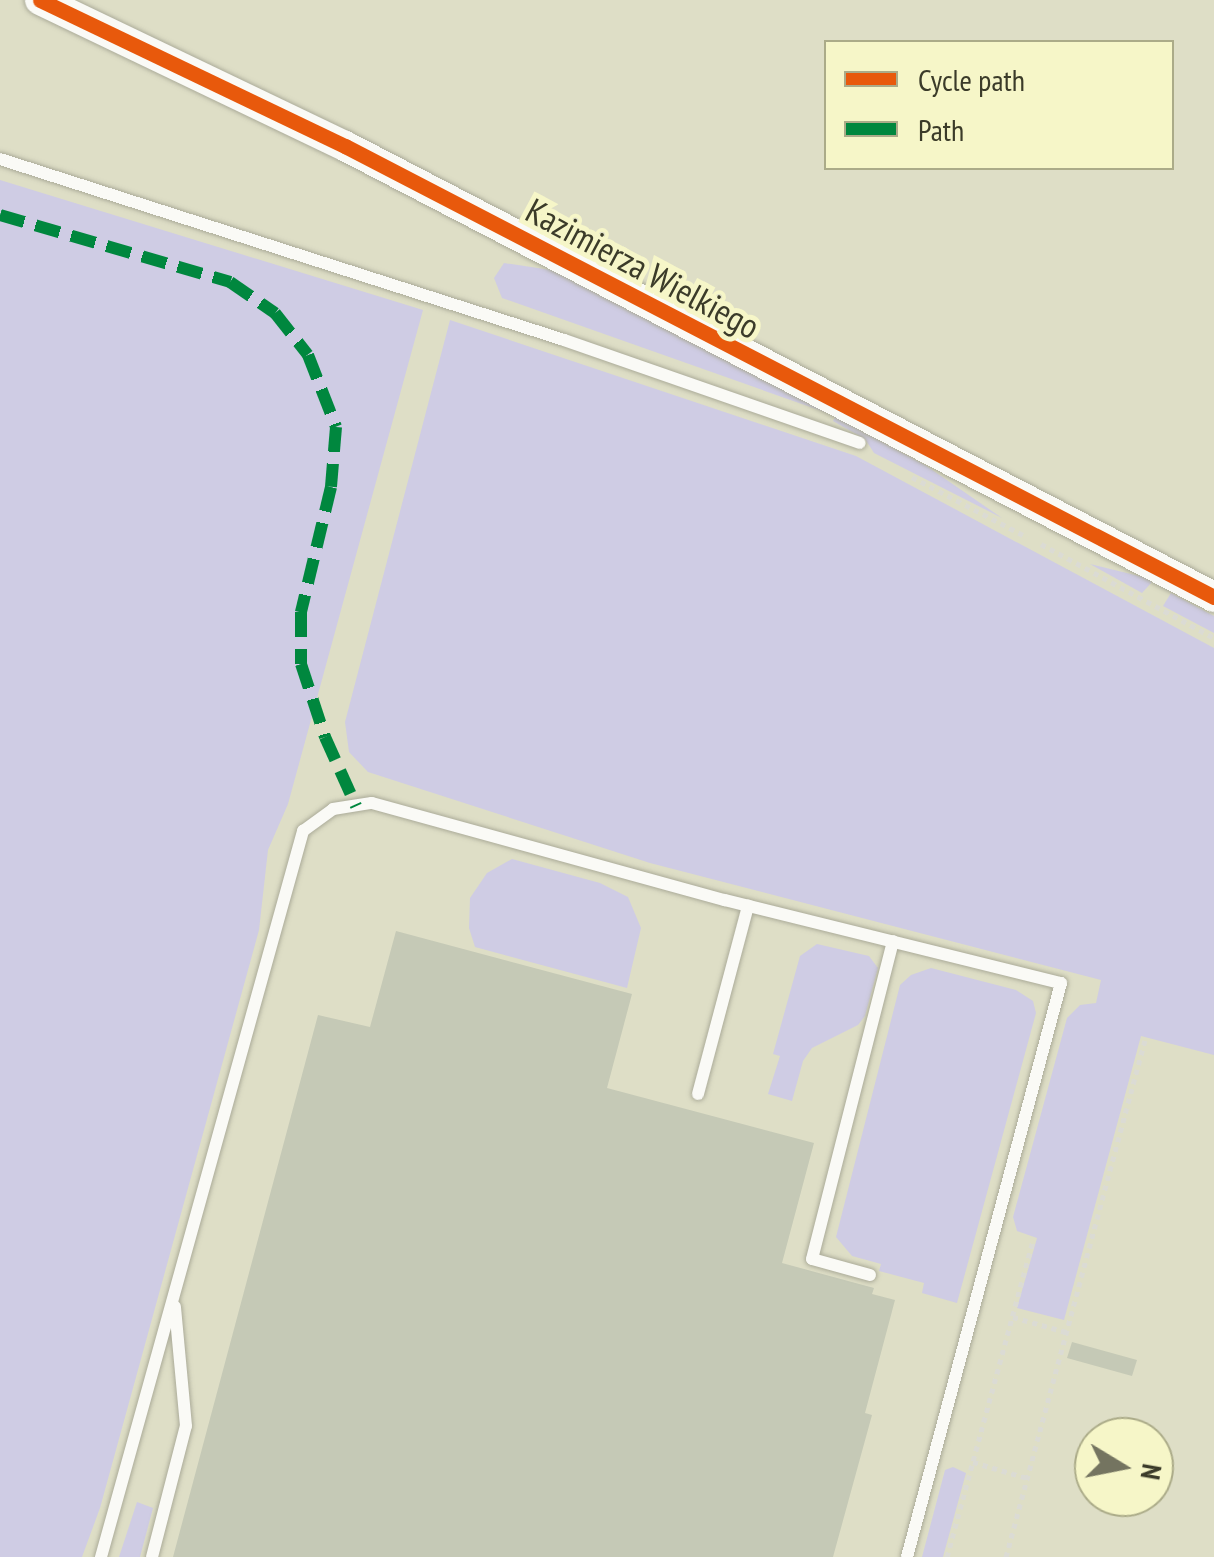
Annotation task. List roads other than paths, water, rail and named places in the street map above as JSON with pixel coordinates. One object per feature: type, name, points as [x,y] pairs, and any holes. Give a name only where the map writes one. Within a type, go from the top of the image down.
[{"type":"street","name":"Kazimierza Wielkiego","points":[[40,0],[345,146],[1214,598]]},
{"type":"lane","points":[[0,158],[564,340],[860,443]]},
{"type":"lane","points":[[101,1557],[303,831],[333,809],[372,803],[748,906],[1061,983],[907,1557]]},
{"type":"lane","points":[[698,1094],[748,906]]},
{"type":"lane","points":[[870,1275],[812,1259],[893,941]]},
{"type":"lane","points":[[152,1557],[186,1426],[174,1295]]}]
